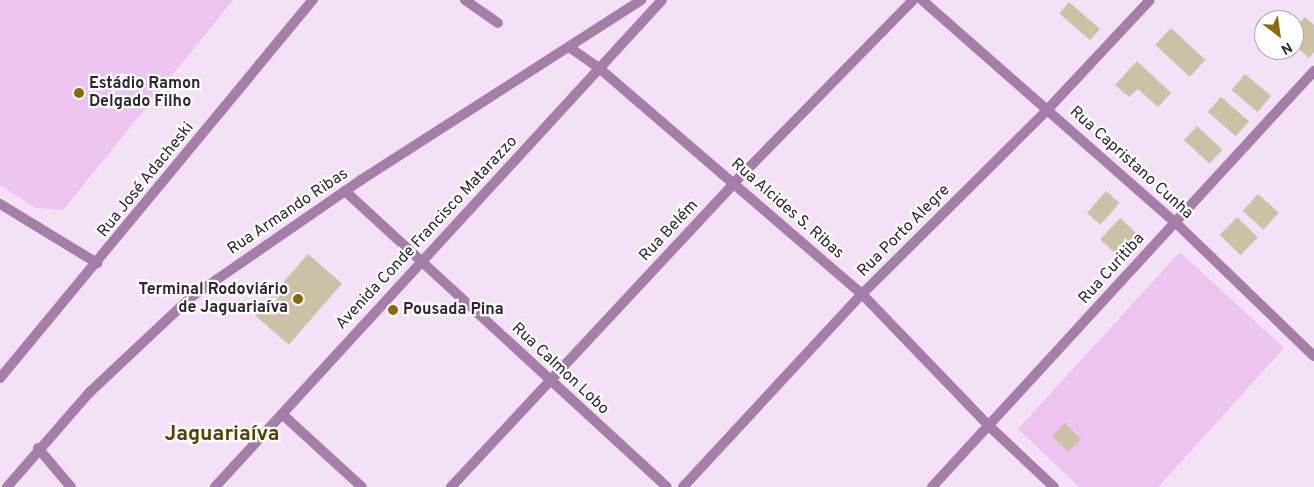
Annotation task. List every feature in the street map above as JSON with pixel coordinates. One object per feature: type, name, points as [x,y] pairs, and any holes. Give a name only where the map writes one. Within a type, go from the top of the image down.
[{"type":"street","name":"Rua José Adacheski","points":[[0,378],[313,0]]},
{"type":"street","points":[[465,0],[498,23]]},
{"type":"street","name":"Rua Armando Ribas","points":[[625,10],[632,0]]},
{"type":"street","name":"Rua Armando Ribas","points":[[7,487],[38,448],[143,339],[190,298],[345,191],[641,0]]},
{"type":"street","name":"Avenida Conde Francisco Matarazzo","points":[[214,487],[662,0]]},
{"type":"street","name":"Rua Belém","points":[[451,487],[734,183],[913,0]]},
{"type":"street","name":"Rua Capristano Cunha","points":[[922,0],[1175,222],[1313,354]]},
{"type":"street","name":"Rua Porto Alegre","points":[[682,487],[862,294],[1048,109],[1150,0]]},
{"type":"street","name":"Rua Alcides S. Ribas","points":[[569,46],[599,68],[862,294],[989,426],[1054,487]]},
{"type":"street","name":"Rua Curitiba","points":[[932,487],[1314,71]]},
{"type":"street","name":"Rua Calmon Lobo","points":[[345,191],[667,487]]},
{"type":"street","points":[[0,204],[97,263]]},
{"type":"street","points":[[282,414],[362,487]]},
{"type":"street","points":[[38,448],[71,487]]},
{"type":"shaded area","name":"Estádio Ramon Delgado Filho","points":[[0,0],[233,0],[63,210],[36,208],[0,185]]},
{"type":"shaded area","points":[[1180,252],[1284,348],[1158,487],[1079,487],[1018,429]]},
{"type":"building","points":[[1069,2],[1100,29],[1090,40],[1059,13]]},
{"type":"building","points":[[1305,17],[1314,25],[1314,52],[1309,58],[1304,53]]},
{"type":"building","points":[[1171,28],[1205,60],[1190,77],[1155,45]]},
{"type":"building","points":[[1137,61],[1171,93],[1158,107],[1138,89],[1129,97],[1115,85]]},
{"type":"building","points":[[1245,74],[1271,96],[1258,112],[1232,90]]},
{"type":"building","points":[[1221,97],[1249,121],[1236,136],[1208,112]]},
{"type":"building","points":[[1197,126],[1223,150],[1210,164],[1184,140]]},
{"type":"building","points":[[1106,191],[1120,203],[1101,225],[1087,213]]},
{"type":"building","points":[[1258,194],[1279,213],[1263,230],[1243,211]]},
{"type":"building","points":[[1237,217],[1258,237],[1240,255],[1220,235]]},
{"type":"building","points":[[1120,218],[1138,235],[1119,256],[1100,239]]},
{"type":"building","name":"Terminal Rodoviário de Jaguariaíva","points":[[308,254],[342,284],[289,345],[255,315]]},
{"type":"building","points":[[1065,423],[1081,439],[1069,452],[1052,436]]},
{"type":"place","name":"Estádio Ramon Delgado Filho","points":[[79,93]]},
{"type":"place","name":"Terminal Rodoviário de Jaguariaíva","points":[[298,299]]},
{"type":"place","name":"Pousada Pina","points":[[393,310]]},
{"type":"district","name":"Jaguariaíva","points":[[222,435]]}]
